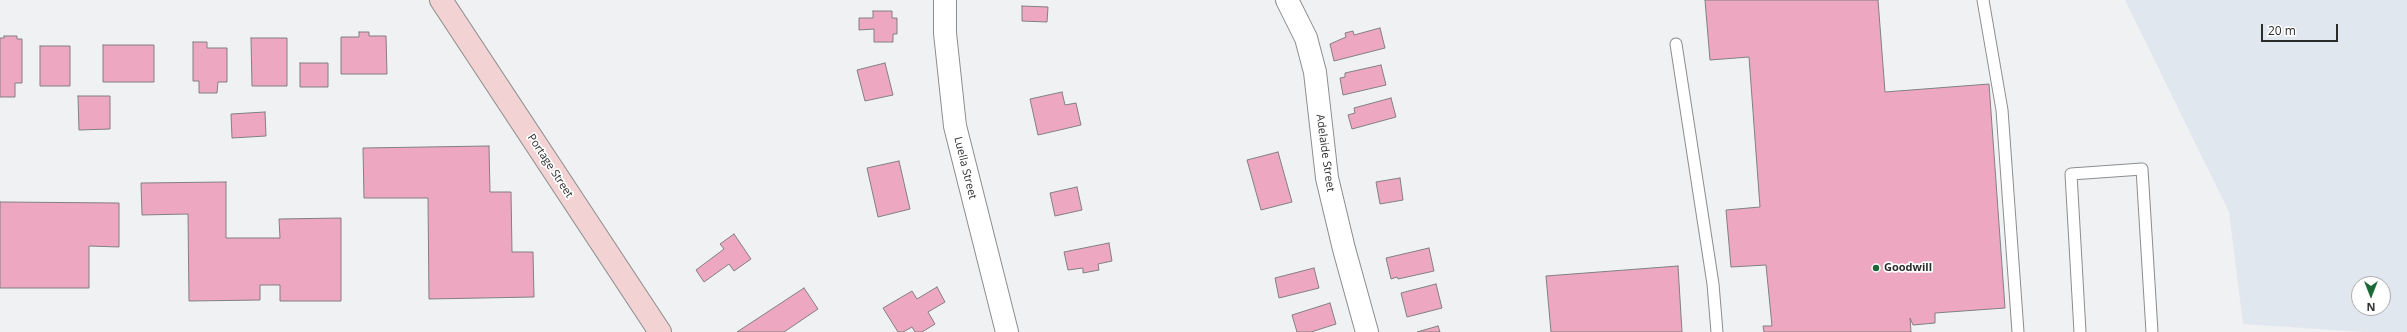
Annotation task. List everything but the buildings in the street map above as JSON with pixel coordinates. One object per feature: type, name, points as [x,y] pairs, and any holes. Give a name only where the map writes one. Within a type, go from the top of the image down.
[{"type":"main road","name":"Portage Street","points":[[441,0],[660,332]]},
{"type":"street","name":"Luella Street","points":[[945,0],[945,34],[955,126],[1007,332]]},
{"type":"street","name":"Adelaide Street","points":[[1287,0],[1306,38],[1315,72],[1327,178],[1344,249],[1367,332]]},
{"type":"lane","points":[[1983,0],[2002,110],[2018,332]]},
{"type":"lane","points":[[1676,44],[1713,284],[1717,332]]},
{"type":"lane","points":[[2080,332],[2071,174],[2142,169],[2152,332]]},
{"type":"shaded area","points":[[2125,0],[2407,0],[2407,332],[2364,332],[2243,324],[2229,212]]},
{"type":"place","name":"Goodwill","points":[[1876,268]]}]
